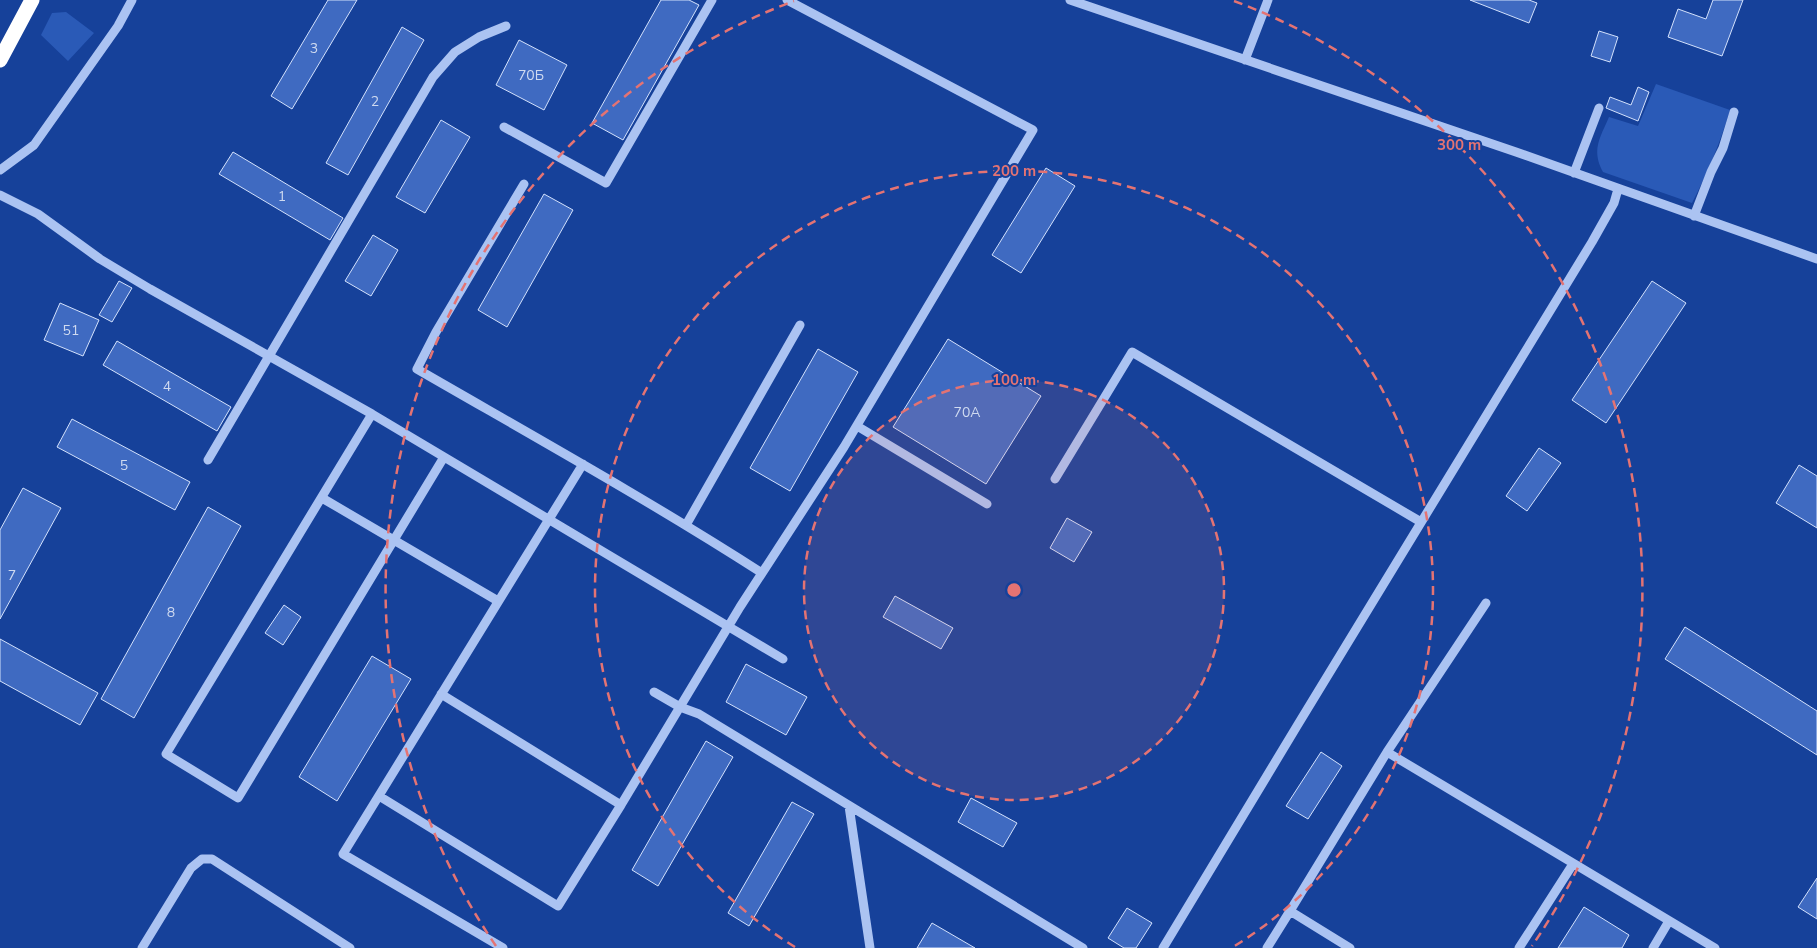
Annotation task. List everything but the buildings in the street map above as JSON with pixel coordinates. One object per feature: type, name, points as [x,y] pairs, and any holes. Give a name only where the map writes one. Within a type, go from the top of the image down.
[{"type":"highway","points":[[0,60],[32,0]]},
{"type":"street","points":[[0,170],[34,145],[118,26],[132,0]]},
{"type":"street","points":[[504,127],[606,184],[712,0]]},
{"type":"street","points":[[379,796],[558,906],[762,573],[857,426],[1033,130],[787,0]]},
{"type":"street","points":[[1070,0],[1516,152],[1817,259]]},
{"type":"street","points":[[1245,60],[1268,0]]},
{"type":"street","points":[[208,460],[433,77],[455,52],[479,37],[506,26]]},
{"type":"street","points":[[1574,173],[1599,108]]},
{"type":"street","points":[[1694,216],[1711,172],[1723,148],[1734,112]]},
{"type":"street","points":[[524,184],[436,332],[417,369],[583,464],[762,573]]},
{"type":"street","points":[[1163,948],[1296,726],[1592,242],[1614,203],[1618,189]]},
{"type":"street","points":[[0,196],[38,214],[100,259],[150,289],[372,414],[728,628],[783,659]]},
{"type":"street","points":[[686,525],[800,325]]},
{"type":"street","points":[[1055,479],[1132,352],[1422,522]]},
{"type":"street","points":[[372,414],[166,754],[238,798],[444,457]]},
{"type":"street","points":[[857,426],[987,504]]},
{"type":"street","points":[[503,948],[343,854],[583,464]]},
{"type":"street","points":[[322,498],[498,601]]},
{"type":"street","points":[[1267,948],[1387,752],[1486,603]]},
{"type":"street","points":[[654,692],[680,707],[699,714],[1084,948]]},
{"type":"street","points":[[441,694],[621,805]]},
{"type":"street","points":[[1387,752],[1715,948]]},
{"type":"street","points":[[849,806],[870,948]]},
{"type":"street","points":[[142,948],[191,868],[202,859],[212,859],[340,945],[350,948]]},
{"type":"street","points":[[1519,948],[1573,864]]},
{"type":"street","points":[[1290,911],[1350,948]]},
{"type":"street","points":[[1653,948],[1669,921]]},
{"type":"shaded area","points":[[66,12],[94,33],[68,61],[41,35],[52,13]]},
{"type":"shaded area","points":[[1656,84],[1730,110],[1713,157],[1692,203],[1603,172],[1599,164],[1598,144],[1609,117],[1638,126]]}]
